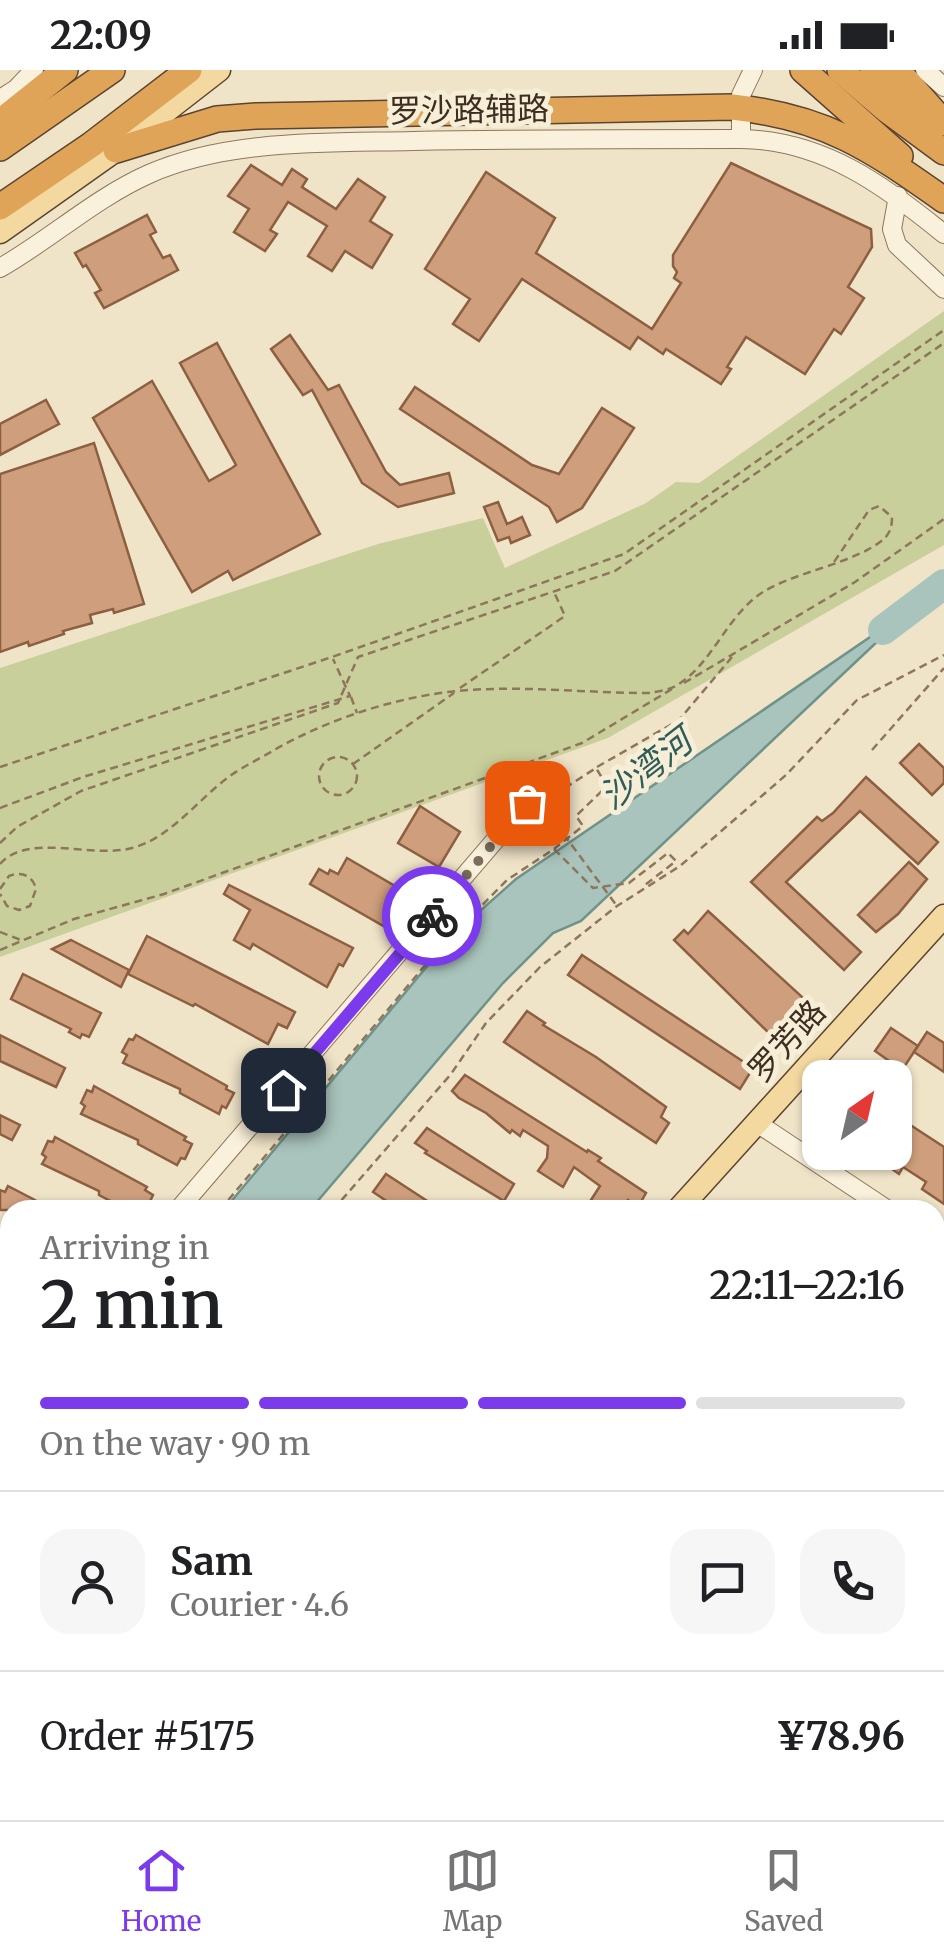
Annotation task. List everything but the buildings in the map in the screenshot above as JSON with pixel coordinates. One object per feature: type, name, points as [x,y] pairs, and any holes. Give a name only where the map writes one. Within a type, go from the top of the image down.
[{"type":"highway","points":[[0,207],[91,145],[189,70]]},
{"type":"highway","points":[[806,70],[944,199]]},
{"type":"highway","points":[[840,70],[944,152]]},
{"type":"highway","points":[[873,70],[944,139]]},
{"type":"highway","points":[[898,70],[944,123]]},
{"type":"highway","points":[[0,148],[109,72]]},
{"type":"highway","points":[[0,122],[52,74]]},
{"type":"highway","points":[[116,150],[217,119],[256,116],[732,106],[773,111],[833,130],[944,199]]},
{"type":"main road","points":[[0,231],[116,150],[219,70]]},
{"type":"main road","name":"罗芳路","points":[[687,1200],[944,916]]},
{"type":"street","points":[[741,139],[741,96],[753,70]]},
{"type":"street","points":[[925,70],[944,87]]},
{"type":"street","points":[[0,99],[52,74]]},
{"type":"street","name":"罗沙路辅路","points":[[8,263],[151,173],[190,160],[242,150],[342,142],[782,142],[872,178],[944,234]]},
{"type":"street","points":[[898,196],[892,228],[897,245],[944,289]]},
{"type":"street","points":[[0,231],[8,263]]},
{"type":"street","points":[[187,1200],[527,803]]},
{"type":"street","points":[[757,1123],[873,1200]]},
{"type":"path","points":[[0,768],[624,554],[944,330]]},
{"type":"path","points":[[0,843],[18,827],[81,791],[338,703],[358,658],[616,571],[944,343]]},
{"type":"path","points":[[0,864],[18,850],[33,848],[94,853],[134,848],[166,830],[229,777],[298,736],[357,715],[456,691],[649,692],[676,687],[701,664],[734,619],[762,593],[834,562],[884,538],[892,528],[892,517],[878,506],[869,510],[834,562]]},
{"type":"path","points":[[0,949],[74,919],[164,894],[582,742],[854,582],[944,518]]},
{"type":"path","points":[[353,764],[564,616],[554,592]]},
{"type":"path","points":[[617,906],[540,804],[680,720],[736,653]]},
{"type":"path","points":[[342,1200],[451,1074],[486,1023],[540,967],[617,906],[680,866],[786,775],[857,700],[944,655]]},
{"type":"path","points":[[332,657],[357,715]]},
{"type":"path","points":[[872,750],[944,668]]},
{"type":"path","points":[[0,808],[350,696]]},
{"type":"path","points":[[340,756],[353,764],[356,780],[349,791],[337,795],[321,785],[320,768],[328,758],[340,756]]},
{"type":"path","points":[[228,1200],[436,951],[507,880],[583,826],[576,816],[607,786],[596,768]]},
{"type":"path","points":[[554,849],[593,888],[629,884],[668,853],[676,861],[644,883],[646,888]]},
{"type":"path","points":[[15,874],[31,879],[36,890],[30,906],[18,910],[7,906],[0,891],[4,879],[15,874]]},
{"type":"path","points":[[0,932],[22,940]]},
{"type":"green space","points":[[944,311],[944,545],[608,738],[0,957],[0,668],[378,544],[483,518],[505,568],[646,503],[676,482],[699,483]]},
{"type":"water","points":[[914,607],[581,921],[553,933],[503,983],[319,1200],[232,1200],[454,934],[516,879]]},
{"type":"waterway","name":"沙湾河","points":[[883,630],[944,584]]},
{"type":"way so far","points":[[432,916],[527,803]]},
{"type":"route","points":[[283,1090],[432,916]]}]
